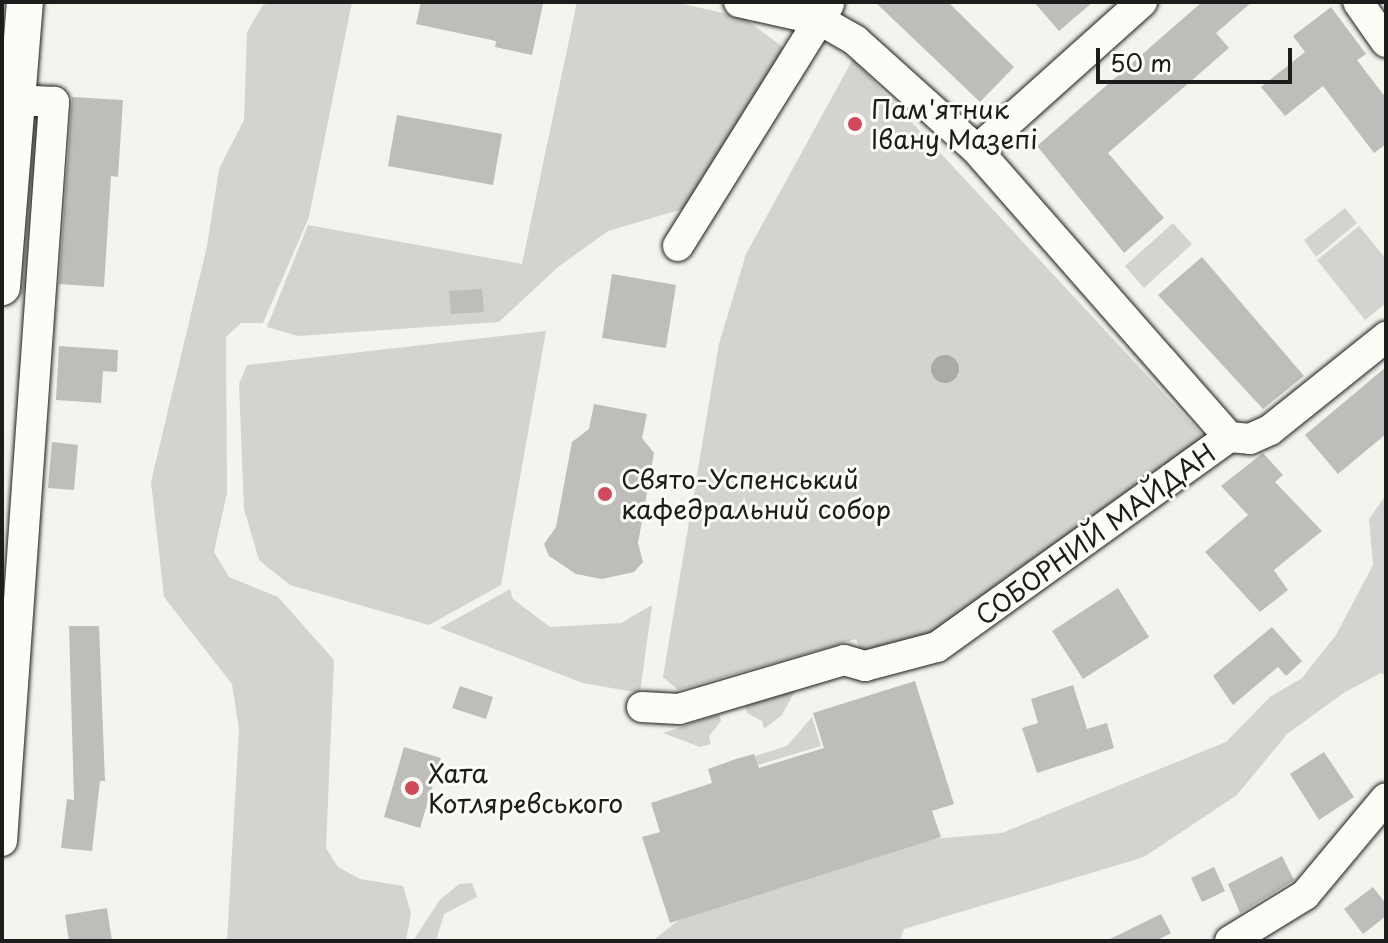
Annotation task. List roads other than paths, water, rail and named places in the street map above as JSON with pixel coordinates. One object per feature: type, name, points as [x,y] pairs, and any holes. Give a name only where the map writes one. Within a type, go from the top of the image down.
[{"type":"main road","points":[[2,287],[25,2]]},
{"type":"street","name":"СОБОРНИЙ МАЙДАН","points":[[642,707],[679,709],[844,660],[865,666],[937,647],[1229,437],[977,150],[825,11],[739,2]]},
{"type":"street","points":[[977,150],[1142,2]]},
{"type":"street","points":[[1358,2],[1386,42]]},
{"type":"street","points":[[678,246],[825,11]]},
{"type":"street","points":[[2,841],[54,102],[18,100]]},
{"type":"street","points":[[1229,437],[1250,439],[1270,430],[1386,337]]},
{"type":"street","points":[[1230,941],[1305,895],[1386,798]]},
{"type":"place","name":"Пам'ятник Івану Мазепі","points":[[855,124]]},
{"type":"place","name":"Свято-Успенський кафедральний собор","points":[[605,494]]},
{"type":"place","name":"Хата Котляревського","points":[[412,788]]}]
